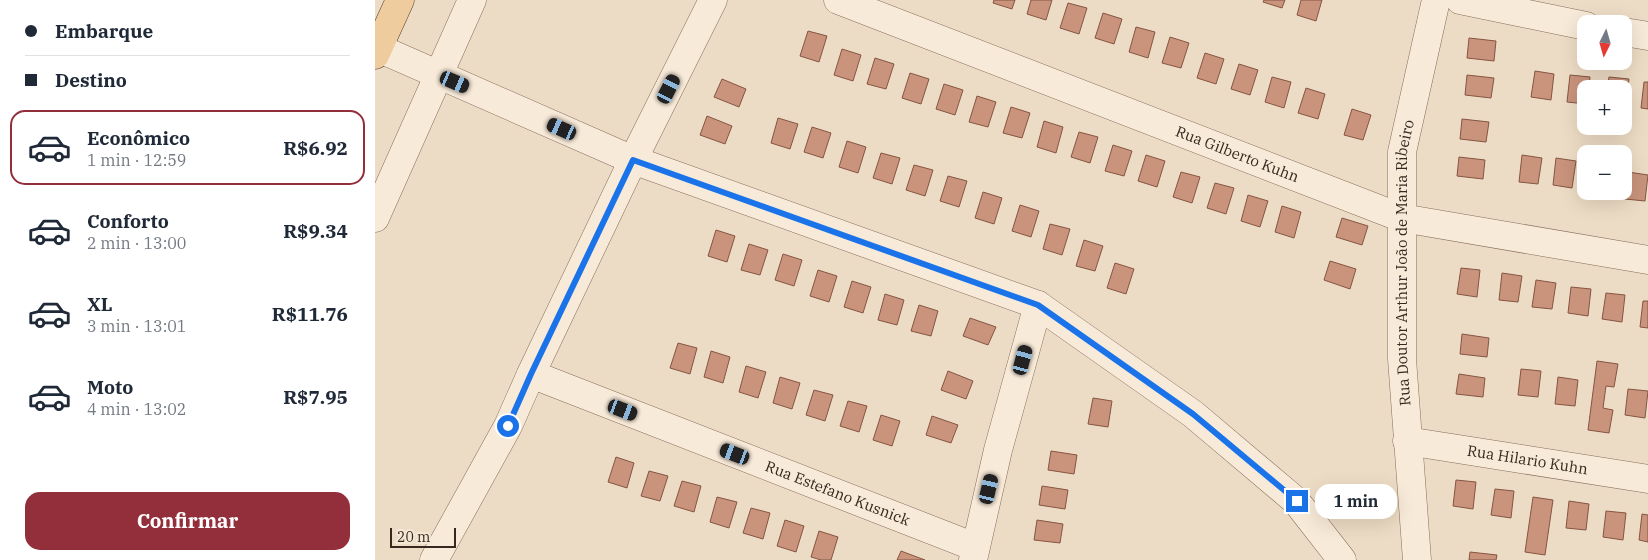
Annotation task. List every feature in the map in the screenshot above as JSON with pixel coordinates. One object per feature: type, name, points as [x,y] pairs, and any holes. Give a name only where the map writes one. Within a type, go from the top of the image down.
[{"type":"main road","points":[[376,49],[400,0]]},
{"type":"street","points":[[375,218],[437,74],[472,0]]},
{"type":"street","points":[[434,560],[508,426],[633,160],[713,0]]},
{"type":"street","name":"Rua Gilberto Kuhn","points":[[838,0],[1402,218],[1648,260]]},
{"type":"street","name":"Rua Doutor Arthur João de Maria Ribeiro","points":[[1417,560],[1402,359],[1402,152],[1436,0]]},
{"type":"street","points":[[1460,0],[1577,24]]},
{"type":"street","points":[[1633,34],[1648,36]]},
{"type":"street","points":[[376,49],[633,160],[1038,305],[1193,414],[1297,501],[1342,560]]},
{"type":"street","points":[[974,554],[998,450],[1038,305]]},
{"type":"street","name":"Rua Estefano Kusnick","points":[[531,374],[974,554]]},
{"type":"street","name":"Rua Hilario Kuhn","points":[[1407,441],[1648,479]]},
{"type":"building","points":[[994,0],[1015,0],[1012,9],[993,3]]},
{"type":"building","points":[[1031,0],[1052,0],[1046,20],[1027,14]]},
{"type":"building","points":[[1264,0],[1285,0],[1282,8],[1263,2]]},
{"type":"building","points":[[1301,0],[1322,0],[1316,21],[1297,15]]},
{"type":"building","points":[[1068,3],[1087,8],[1079,34],[1060,28]]},
{"type":"building","points":[[1103,13],[1122,19],[1114,44],[1095,38]]},
{"type":"building","points":[[1136,27],[1155,32],[1148,58],[1129,52]]},
{"type":"building","points":[[808,31],[827,36],[819,62],[800,56]]},
{"type":"building","points":[[1170,37],[1189,43],[1181,68],[1162,63]]},
{"type":"building","points":[[1469,38],[1496,41],[1494,61],[1467,58]]},
{"type":"building","points":[[842,49],[861,55],[853,81],[834,75]]},
{"type":"building","points":[[1205,53],[1224,59],[1216,84],[1197,78]]},
{"type":"building","points":[[875,58],[894,64],[886,89],[867,84]]},
{"type":"building","points":[[1239,64],[1258,70],[1250,95],[1231,89]]},
{"type":"building","points":[[1535,71],[1554,74],[1551,100],[1531,97]]},
{"type":"building","points":[[910,73],[929,79],[921,104],[902,98]]},
{"type":"building","points":[[1467,75],[1494,78],[1491,98],[1465,95]]},
{"type":"building","points":[[1570,75],[1590,77],[1590,80],[1577,80],[1577,103],[1567,102]]},
{"type":"building","points":[[1272,77],[1291,82],[1284,108],[1265,102]]},
{"type":"building","points":[[1609,77],[1629,79],[1629,80],[1608,80]]},
{"type":"building","points":[[722,79],[746,89],[739,107],[714,97]]},
{"type":"building","points":[[1644,82],[1648,82],[1648,109],[1641,108]]},
{"type":"building","points":[[944,84],[963,90],[955,115],[936,109]]},
{"type":"building","points":[[1306,88],[1325,94],[1318,119],[1298,113]]},
{"type":"building","points":[[977,96],[996,102],[988,127],[969,122]]},
{"type":"building","points":[[1011,107],[1030,113],[1022,138],[1003,133]]},
{"type":"building","points":[[1352,109],[1371,115],[1363,140],[1344,135]]},
{"type":"building","points":[[707,116],[732,126],[725,144],[700,135]]},
{"type":"building","points":[[778,118],[798,124],[790,149],[771,143]]},
{"type":"building","points":[[1462,119],[1489,122],[1486,142],[1460,139]]},
{"type":"building","points":[[1044,121],[1063,127],[1056,153],[1037,147]]},
{"type":"building","points":[[812,127],[831,133],[823,158],[804,152]]},
{"type":"building","points":[[1079,132],[1098,137],[1090,163],[1071,157]]},
{"type":"building","points":[[847,141],[866,147],[858,173],[839,167]]},
{"type":"building","points":[[1113,145],[1132,151],[1124,176],[1105,171]]},
{"type":"building","points":[[881,153],[900,158],[892,184],[873,178]]},
{"type":"building","points":[[1146,155],[1165,161],[1157,187],[1138,181]]},
{"type":"building","points":[[1522,155],[1542,158],[1538,184],[1519,182]]},
{"type":"building","points":[[1459,157],[1485,160],[1483,179],[1457,176]]},
{"type":"building","points":[[1556,158],[1576,161],[1572,188],[1553,185]]},
{"type":"building","points":[[914,165],[933,170],[925,196],[906,190]]},
{"type":"building","points":[[1181,172],[1200,177],[1192,203],[1173,197]]},
{"type":"building","points":[[1632,173],[1648,175],[1645,201],[1632,200]]},
{"type":"building","points":[[948,176],[967,181],[959,207],[940,201]]},
{"type":"building","points":[[1215,183],[1234,188],[1226,214],[1207,208]]},
{"type":"building","points":[[983,192],[1002,198],[994,224],[975,218]]},
{"type":"building","points":[[1248,195],[1268,201],[1260,227],[1241,221]]},
{"type":"building","points":[[1020,205],[1039,211],[1031,237],[1012,231]]},
{"type":"building","points":[[1282,206],[1301,212],[1294,238],[1275,232]]},
{"type":"building","points":[[1342,218],[1368,226],[1362,245],[1336,237]]},
{"type":"building","points":[[1050,224],[1070,229],[1062,255],[1043,249]]},
{"type":"building","points":[[716,230],[735,236],[727,262],[708,256]]},
{"type":"building","points":[[1084,240],[1103,246],[1095,271],[1076,266]]},
{"type":"building","points":[[749,244],[768,250],[760,275],[741,270]]},
{"type":"building","points":[[783,254],[802,260],[794,286],[775,280]]},
{"type":"building","points":[[1330,261],[1356,269],[1350,289],[1324,280]]},
{"type":"building","points":[[1115,263],[1134,269],[1126,294],[1107,288]]},
{"type":"building","points":[[1461,268],[1480,270],[1477,297],[1457,294]]},
{"type":"building","points":[[818,270],[837,276],[829,302],[810,296]]},
{"type":"building","points":[[1502,273],[1522,276],[1518,302],[1499,300]]},
{"type":"building","points":[[1536,280],[1556,283],[1552,309],[1532,307]]},
{"type":"building","points":[[852,281],[871,287],[863,313],[844,307]]},
{"type":"building","points":[[1571,287],[1591,289],[1588,316],[1568,313]]},
{"type":"building","points":[[1606,293],[1625,295],[1622,322],[1602,319]]},
{"type":"building","points":[[885,294],[904,300],[897,325],[878,320]]},
{"type":"building","points":[[1643,301],[1648,301],[1648,328],[1640,327]]},
{"type":"building","points":[[919,305],[938,311],[931,336],[911,331]]},
{"type":"building","points":[[970,318],[996,327],[988,345],[963,336]]},
{"type":"building","points":[[1462,334],[1489,338],[1487,357],[1460,354]]},
{"type":"building","points":[[678,343],[697,348],[690,374],[670,368]]},
{"type":"building","points":[[711,351],[730,357],[723,383],[704,377]]},
{"type":"building","points":[[1597,361],[1618,364],[1614,387],[1606,386],[1603,408],[1613,410],[1609,433],[1588,430]]},
{"type":"building","points":[[746,366],[766,372],[758,398],[739,392]]},
{"type":"building","points":[[1521,369],[1541,371],[1538,397],[1518,395]]},
{"type":"building","points":[[948,371],[973,381],[966,399],[941,390]]},
{"type":"building","points":[[1459,374],[1485,378],[1483,397],[1456,394]]},
{"type":"building","points":[[780,377],[800,383],[792,409],[773,403]]},
{"type":"building","points":[[1558,377],[1578,380],[1575,406],[1555,404]]},
{"type":"building","points":[[1628,389],[1648,391],[1645,418],[1625,415]]},
{"type":"building","points":[[814,390],[833,395],[825,421],[806,415]]},
{"type":"building","points":[[1093,398],[1112,401],[1108,427],[1088,424]]},
{"type":"building","points":[[848,401],[867,406],[859,432],[840,426]]},
{"type":"building","points":[[881,415],[900,421],[892,446],[873,440]]},
{"type":"building","points":[[932,416],[958,425],[951,443],[926,435]]},
{"type":"building","points":[[1051,451],[1077,455],[1074,474],[1048,470]]},
{"type":"building","points":[[616,457],[634,463],[627,488],[608,482]]},
{"type":"building","points":[[649,471],[668,476],[660,501],[641,496]]},
{"type":"building","points":[[1456,480],[1476,482],[1473,509],[1453,506]]},
{"type":"building","points":[[682,481],[701,486],[694,512],[674,506]]},
{"type":"building","points":[[1042,486],[1068,490],[1065,509],[1039,505]]},
{"type":"building","points":[[1495,489],[1514,491],[1511,518],[1491,515]]},
{"type":"building","points":[[717,497],[737,502],[729,528],[710,522]]},
{"type":"building","points":[[1533,497],[1553,500],[1545,555],[1525,552]]},
{"type":"building","points":[[1569,501],[1589,504],[1586,530],[1566,528]]},
{"type":"building","points":[[751,508],[770,513],[763,539],[743,533]]},
{"type":"building","points":[[1606,511],[1626,513],[1623,540],[1603,537]]},
{"type":"building","points":[[1642,514],[1648,515],[1648,542],[1639,540]]},
{"type":"building","points":[[785,520],[804,526],[796,552],[777,546]]},
{"type":"building","points":[[1037,520],[1063,524],[1060,543],[1034,540]]},
{"type":"building","points":[[819,531],[838,537],[831,560],[811,557]]},
{"type":"building","points":[[901,551],[925,560],[897,560]]},
{"type":"building","points":[[1470,552],[1497,555],[1496,560],[1469,560]]},
{"type":"route","points":[[508,426],[633,160],[1038,305],[1193,414],[1297,501]]}]
